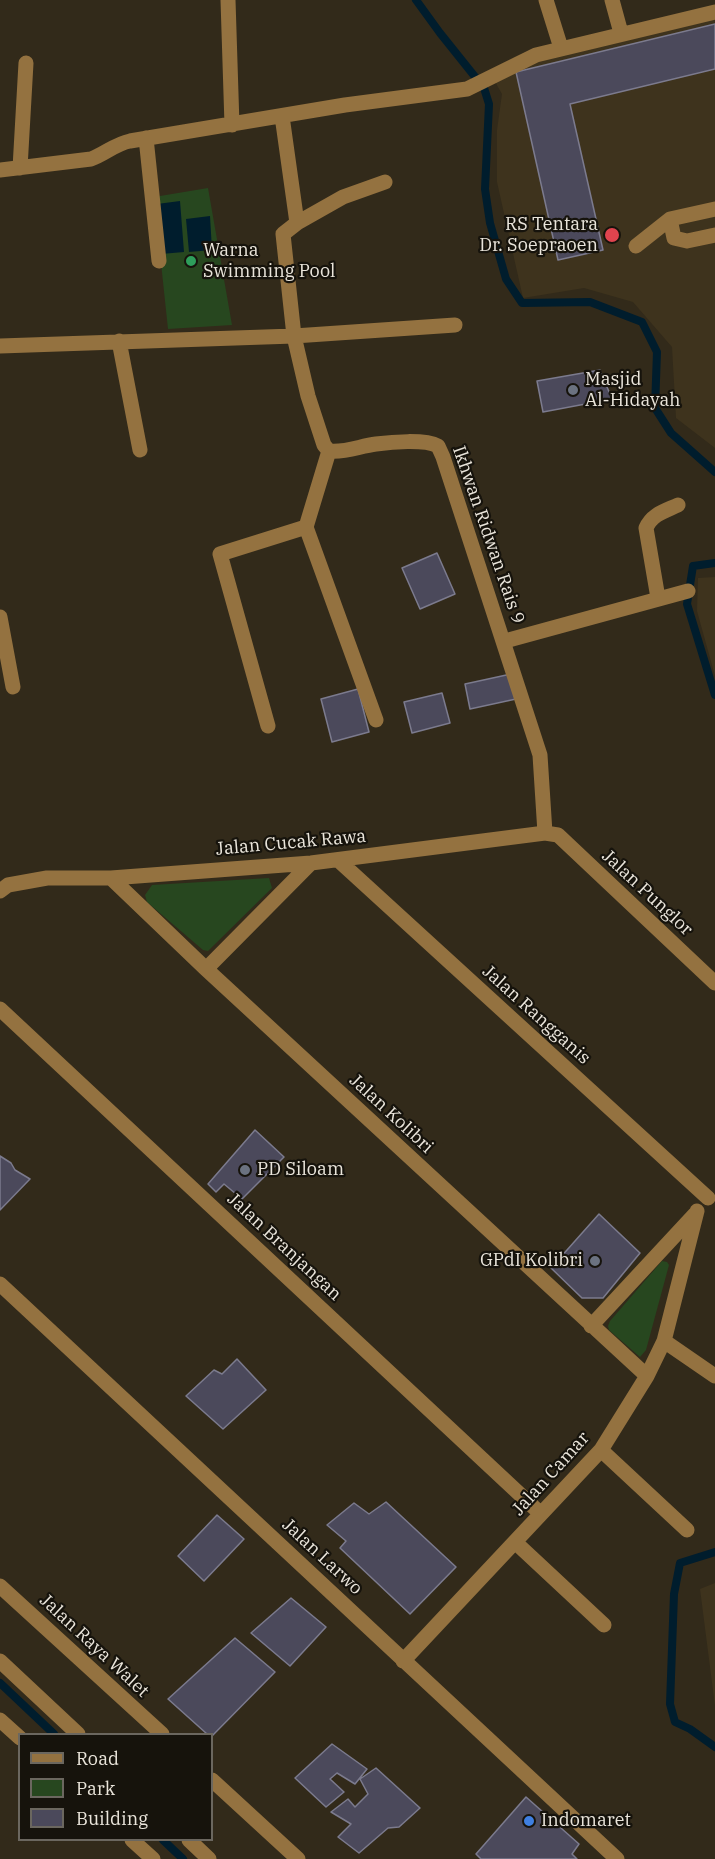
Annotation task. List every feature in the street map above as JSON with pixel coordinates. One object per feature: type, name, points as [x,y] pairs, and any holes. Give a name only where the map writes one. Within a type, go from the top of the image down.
[{"type":"street","points":[[228,0],[232,125]]},
{"type":"street","points":[[546,0],[561,48]]},
{"type":"street","points":[[612,0],[621,33]]},
{"type":"street","points":[[0,170],[91,159],[119,143],[146,138],[345,105],[467,89],[536,55],[715,12]]},
{"type":"street","points":[[20,168],[26,63]]},
{"type":"street","points":[[282,116],[297,223]]},
{"type":"street","points":[[146,138],[159,261]]},
{"type":"street","points":[[376,720],[306,527],[328,451],[308,396],[294,336],[283,234],[297,223],[343,197],[385,182]]},
{"type":"street","points":[[636,246],[670,219],[715,210]]},
{"type":"street","points":[[670,219],[674,238],[687,241],[715,235]]},
{"type":"street","points":[[0,346],[119,340],[294,336],[455,325]]},
{"type":"street","points":[[119,340],[140,450]]},
{"type":"street","name":"Ikhwan Ridwan Rais 9","points":[[328,451],[338,452],[376,444],[426,442],[438,446],[505,641],[540,755],[545,833]]},
{"type":"street","points":[[658,598],[646,528],[649,520],[654,516],[678,505]]},
{"type":"street","points":[[268,726],[220,554],[306,527]]},
{"type":"street","points":[[505,641],[688,591]]},
{"type":"street","points":[[0,617],[12,687]]},
{"type":"street","name":"Jalan Punglor","points":[[545,833],[558,835],[715,984]]},
{"type":"street","name":"Jalan Cucak Rawa","points":[[0,891],[8,885],[46,878],[111,878],[311,863],[545,833]]},
{"type":"street","name":"Jalan Rangganis","points":[[338,860],[712,1194]]},
{"type":"street","points":[[206,969],[311,863]]},
{"type":"street","name":"Jalan Kolibri","points":[[111,878],[206,969],[647,1376]]},
{"type":"street","name":"Jalan Branjangan","points":[[0,1010],[541,1514]]},
{"type":"street","points":[[591,1326],[712,1194]]},
{"type":"street","name":"Jalan Camar","points":[[403,1661],[600,1450],[647,1376],[664,1341],[697,1212]]},
{"type":"street","name":"Jalan Larwo","points":[[0,1284],[617,1859]]},
{"type":"street","points":[[664,1341],[715,1376]]},
{"type":"street","points":[[600,1450],[687,1530]]},
{"type":"street","points":[[516,1542],[604,1625]]},
{"type":"street","name":"Jalan Raya Walet","points":[[0,1586],[161,1733]]},
{"type":"street","points":[[0,1661],[77,1733]]},
{"type":"street","points":[[0,1720],[18,1736]]},
{"type":"street","points":[[213,1781],[298,1859]]},
{"type":"street","points":[[134,1841],[153,1859]]},
{"type":"street","points":[[191,1841],[209,1859]]},
{"type":"shaded area","name":"RS Tentara Dr. Soepraoen","points":[[715,17],[715,448],[676,418],[672,347],[633,302],[584,288],[523,298],[497,182],[497,130],[502,94],[494,80],[538,59]]},
{"type":"shaded area","points":[[715,577],[715,676],[697,611],[698,578]]},
{"type":"shaded area","points":[[715,1583],[715,1706],[700,1589]]},
{"type":"green space","name":"Warna Swimming Pool","points":[[208,188],[232,325],[168,329],[154,197]]},
{"type":"green space","points":[[269,878],[272,888],[208,951],[203,950],[147,902],[145,895],[152,885]]},
{"type":"green space","points":[[662,1261],[669,1265],[646,1350],[640,1357],[609,1330],[608,1326]]},
{"type":"water","points":[[180,201],[184,252],[161,254],[157,204]]},
{"type":"water","points":[[210,216],[212,250],[189,252],[186,219]]},
{"type":"building","points":[[715,24],[715,69],[570,104],[603,250],[558,260],[516,72]]},
{"type":"building","name":"Masjid Al-Hidayah","points":[[600,370],[612,399],[543,412],[537,381]]},
{"type":"building","points":[[437,553],[455,594],[420,609],[402,568]]},
{"type":"building","points":[[511,674],[516,699],[470,709],[465,684]]},
{"type":"building","points":[[358,689],[369,732],[332,742],[321,699]]},
{"type":"building","points":[[442,693],[450,723],[412,733],[404,702]]},
{"type":"building","name":"PD Siloam","points":[[255,1130],[284,1157],[242,1199],[224,1184],[216,1192],[208,1184]]},
{"type":"building","points":[[0,1156],[11,1163],[15,1170],[30,1179],[0,1210]]},
{"type":"building","name":"GPdI Kolibri","points":[[599,1214],[640,1253],[603,1298],[582,1298],[551,1268]]},
{"type":"building","points":[[237,1359],[266,1390],[223,1429],[186,1396],[214,1370],[222,1374]]},
{"type":"building","points":[[386,1502],[456,1567],[410,1614],[340,1548],[346,1541],[327,1525],[354,1503],[369,1514]]},
{"type":"building","points":[[217,1515],[244,1539],[204,1581],[178,1556]]},
{"type":"building","points":[[291,1598],[326,1627],[290,1666],[251,1633]]},
{"type":"building","points":[[235,1638],[275,1672],[213,1735],[213,1733],[206,1733],[168,1699]]},
{"type":"building","points":[[332,1744],[367,1769],[355,1784],[337,1773],[330,1779],[344,1792],[326,1807],[295,1778]]},
{"type":"building","points":[[376,1768],[420,1808],[399,1827],[388,1828],[359,1853],[338,1837],[351,1824],[331,1812],[348,1799],[355,1807],[368,1794],[360,1779]]},
{"type":"building","name":"Indomaret","points":[[526,1797],[579,1844],[572,1854],[577,1859],[481,1859],[476,1854]]},
{"type":"waterway","points":[[416,0],[484,88],[489,104],[485,189],[490,223],[506,279],[522,303],[590,302],[642,322],[657,352],[655,408],[671,433],[715,472]]},
{"type":"waterway","points":[[715,563],[693,566],[687,604],[715,695]]},
{"type":"waterway","points":[[715,1552],[680,1563],[674,1594],[670,1704],[675,1722],[690,1729],[715,1747]]},
{"type":"waterway","points":[[0,1683],[53,1733]]},
{"type":"waterway","points":[[164,1841],[183,1859]]},
{"type":"place","name":"RS Tentara Dr. Soepraoen","points":[[612,235]]},
{"type":"place","name":"Warna Swimming Pool","points":[[191,261]]},
{"type":"place","name":"Masjid Al-Hidayah","points":[[573,390]]},
{"type":"place","name":"PD Siloam","points":[[245,1170]]},
{"type":"place","name":"GPdI Kolibri","points":[[595,1261]]},
{"type":"place","name":"Indomaret","points":[[529,1821]]}]
